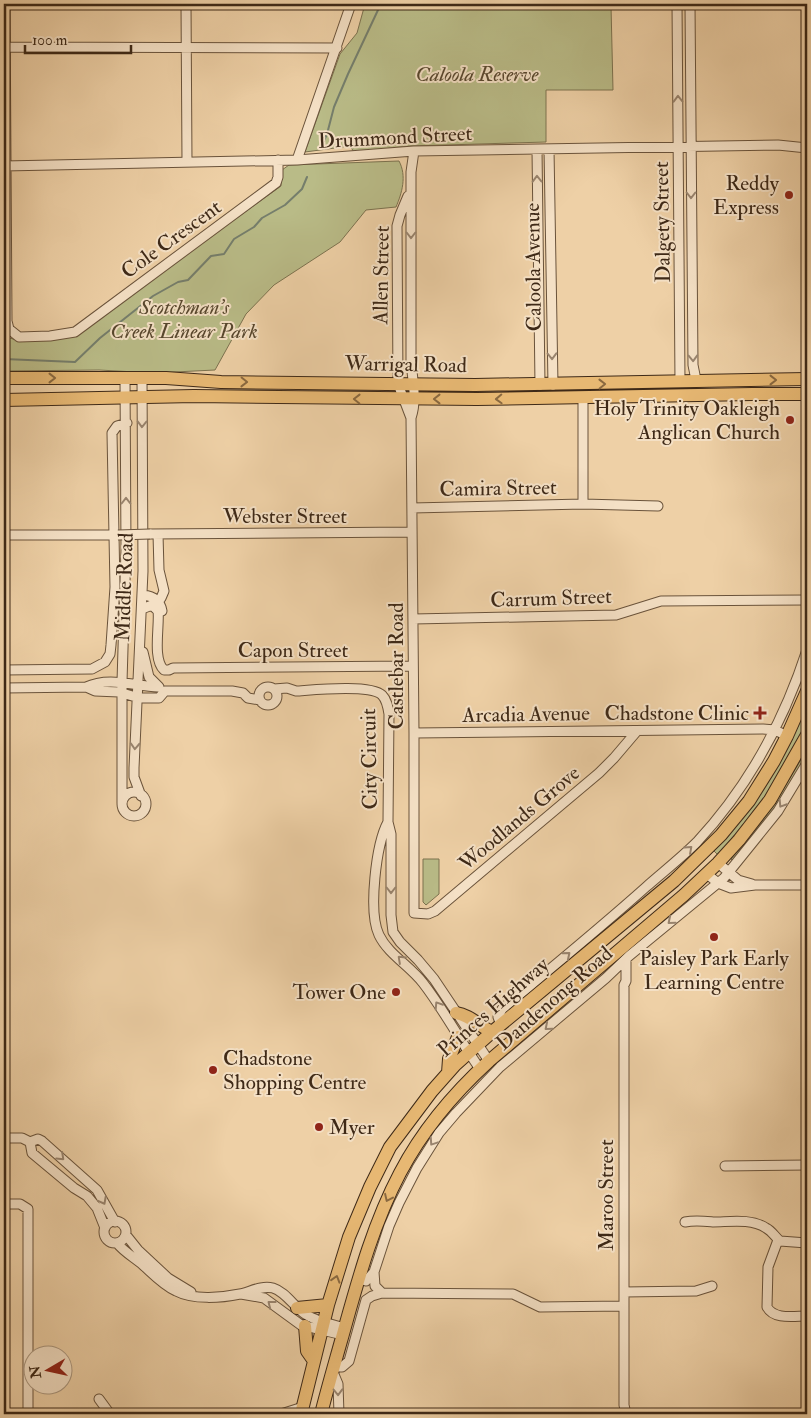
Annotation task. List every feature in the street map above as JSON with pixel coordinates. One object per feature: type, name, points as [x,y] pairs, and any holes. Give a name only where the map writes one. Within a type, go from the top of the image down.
[{"type":"highway","name":"Warrigal Road","points":[[4,378],[142,378],[213,382],[547,385],[804,378]]},
{"type":"highway","name":"Warrigal Road","points":[[4,400],[214,396],[410,399],[807,394]]},
{"type":"highway","name":"Princes Highway","points":[[302,1410],[328,1305],[349,1237],[390,1147],[448,1073],[473,1048],[674,881],[704,853],[740,812],[766,774],[787,736],[807,691]]},
{"type":"highway","name":"Princes Highway","points":[[320,1414],[373,1234],[400,1172],[439,1113],[485,1065],[718,863],[739,840],[770,800],[807,735]]},
{"type":"highway","points":[[674,881],[688,879],[708,862],[718,863]]},
{"type":"highway","points":[[456,1013],[465,1014],[476,1023],[496,1028]]},
{"type":"highway","points":[[448,1073],[449,1058],[458,1037]]},
{"type":"highway","points":[[439,1113],[456,1113]]},
{"type":"highway","points":[[297,1308],[328,1305]]},
{"type":"highway","points":[[305,1326],[307,1351],[314,1361]]},
{"type":"street","points":[[5,166],[6,4]]},
{"type":"street","points":[[186,4],[187,162]]},
{"type":"street","points":[[297,160],[351,4]]},
{"type":"street","name":"Dalgety Street","points":[[677,4],[680,381]]},
{"type":"street","name":"Dalgety Street","points":[[690,4],[692,365],[696,380]]},
{"type":"street","points":[[6,46],[337,48]]},
{"type":"street","points":[[677,62],[691,62]]},
{"type":"street","name":"Drummond Street","points":[[788,145],[807,141]]},
{"type":"street","name":"Drummond Street","points":[[5,166],[297,160],[409,152],[788,145],[807,148]]},
{"type":"street","name":"Caloola Avenue","points":[[537,150],[547,385]]},
{"type":"street","name":"Caloola Avenue","points":[[547,385],[549,150]]},
{"type":"street","name":"Allen Street","points":[[409,152],[407,166],[408,197],[397,229],[398,384],[410,399]]},
{"type":"street","name":"Allen Street","points":[[409,152],[411,172],[412,363],[414,384],[410,399]]},
{"type":"street","name":"Cole Crescent","points":[[5,166],[7,321],[9,329],[19,337],[50,336],[75,332],[276,183],[278,160]]},
{"type":"street","name":"Middle Road","points":[[122,803],[122,682],[126,549],[126,378]]},
{"type":"street","name":"Middle Road","points":[[141,796],[134,773],[143,595],[142,378]]},
{"type":"street","name":"Camira Street","points":[[583,397],[584,504]]},
{"type":"street","name":"Castlebar Road","points":[[410,399],[414,666],[414,913]]},
{"type":"street","name":"Middle Road","points":[[34,669],[92,669],[100,666],[108,658],[111,648],[114,612],[116,534],[112,433],[118,426],[127,423]]},
{"type":"street","name":"Camira Street","points":[[412,508],[584,504],[658,506]]},
{"type":"street","name":"Webster Street","points":[[4,535],[412,532]]},
{"type":"street","points":[[142,609],[156,602],[162,583],[154,534]]},
{"type":"street","points":[[143,595],[156,602]]},
{"type":"street","name":"Carrum Street","points":[[413,619],[616,615],[661,601],[807,600]]},
{"type":"street","name":"Capon Street","points":[[156,602],[162,609],[163,660],[166,665],[173,668],[414,666]]},
{"type":"street","points":[[140,641],[148,675],[162,689]]},
{"type":"street","name":"Dandenong Road","points":[[496,1028],[498,1017],[502,1010],[602,926],[696,842],[741,787],[775,730],[791,696],[807,650]]},
{"type":"street","points":[[4,670],[34,669],[35,687]]},
{"type":"street","points":[[23,670],[23,687]]},
{"type":"street","points":[[86,687],[94,683],[122,682],[162,689],[243,693],[250,690],[262,690],[267,687],[274,689],[278,696],[276,702],[267,705],[260,700],[248,698],[243,693]]},
{"type":"street","points":[[4,688],[86,687],[95,691],[159,698],[162,689]]},
{"type":"street","name":"City Circuit","points":[[274,689],[287,688],[296,692],[363,689],[377,692],[383,696],[387,703],[389,714],[388,822],[391,834],[391,915],[394,932],[400,942],[430,973],[456,1013],[473,1048],[485,1065]]},
{"type":"street","points":[[260,700],[262,690]]},
{"type":"street","name":"City Circuit","points":[[276,702],[296,692]]},
{"type":"street","name":"Arcadia Avenue","points":[[414,733],[763,729],[775,730],[787,736]]},
{"type":"street","name":"Woodlands Grove","points":[[414,913],[428,914],[435,911],[599,773],[637,730]]},
{"type":"street","name":"Dandenong Road","points":[[374,1272],[389,1226],[405,1190],[427,1151],[456,1113],[500,1067],[729,873],[778,811],[807,763]]},
{"type":"street","points":[[137,793],[145,801],[145,806],[142,813],[134,816],[127,814],[123,809],[122,803],[124,798],[130,794],[137,793]]},
{"type":"street","name":"City Circuit","points":[[388,822],[382,832],[376,861],[375,916],[377,930],[386,945],[422,982],[458,1037],[473,1048]]},
{"type":"street","points":[[718,863],[738,880],[755,885]]},
{"type":"street","points":[[706,874],[718,883],[731,888],[755,885],[807,885]]},
{"type":"street","name":"Maroo Street","points":[[624,1411],[624,985],[626,981],[626,960]]},
{"type":"street","points":[[596,969],[610,974],[624,985]]},
{"type":"street","points":[[4,1138],[22,1138],[30,1142],[38,1139],[42,1141],[100,1195],[116,1222],[123,1225],[126,1235],[138,1250],[168,1278],[190,1292],[204,1296]]},
{"type":"street","points":[[30,1142],[32,1153],[91,1200],[99,1212],[105,1228],[106,1238],[111,1242],[117,1243],[123,1240],[126,1235]]},
{"type":"street","points":[[725,1166],[807,1165]]},
{"type":"street","points":[[4,1204],[20,1204],[27,1207],[28,1414]]},
{"type":"street","points":[[686,1222],[730,1220],[760,1225],[770,1230],[778,1240],[807,1243]]},
{"type":"street","points":[[105,1228],[109,1224],[116,1222]]},
{"type":"street","points":[[778,1240],[768,1267],[767,1307],[770,1313],[775,1315],[807,1316]]},
{"type":"street","points":[[117,1243],[175,1291],[204,1296],[241,1294],[264,1298],[293,1320],[305,1326],[323,1326],[344,1332]]},
{"type":"street","points":[[339,1414],[338,1384],[333,1369],[342,1367],[349,1361],[366,1300],[364,1293],[357,1284],[366,1281],[374,1272]]},
{"type":"street","points":[[374,1272],[375,1286],[382,1294]]},
{"type":"street","points":[[624,1292],[696,1291],[712,1286]]},
{"type":"street","points":[[241,1294],[255,1289],[273,1288],[323,1326]]},
{"type":"street","points":[[366,1300],[372,1296],[382,1294],[513,1294],[540,1307],[624,1306]]},
{"type":"street","points":[[99,1399],[110,1414]]},
{"type":"street","points":[[280,1414],[302,1410]]},
{"type":"green space","name":"Caloola Reserve","points":[[365,4],[613,4],[611,6],[613,90],[546,90],[546,142],[411,146],[354,152],[350,146],[305,152],[340,54],[357,33]]},
{"type":"green space","name":"Scotchman's Creek Linear Park","points":[[399,161],[403,178],[402,190],[396,207],[366,210],[340,242],[274,285],[246,314],[215,370],[154,373],[99,370],[4,371],[4,336],[16,340],[71,337],[281,186],[282,170],[289,165]]},
{"type":"green space","points":[[807,706],[807,722],[779,776],[758,806],[718,855],[714,851],[728,836],[779,763]]},
{"type":"green space","points":[[807,749],[807,757],[781,801],[734,862],[731,859],[772,806]]},
{"type":"green space","points":[[423,859],[439,859],[439,894],[426,905],[423,902]]},
{"type":"waterway","points":[[322,145],[334,107],[348,74],[378,10],[383,4]]},
{"type":"waterway","points":[[4,359],[75,362],[100,338],[153,296],[178,282],[188,280],[211,256],[224,254],[234,239],[254,227],[262,218],[285,205],[302,189],[307,177]]},
{"type":"place","name":"Reddy Express","points":[[789,195]]},
{"type":"place","name":"Holy Trinity Oakleigh Anglican Church","points":[[790,420]]},
{"type":"place","name":"Chadstone Clinic","points":[[760,713]]},
{"type":"place","name":"Paisley Park Early Learning Centre","points":[[714,937]]},
{"type":"place","name":"Tower One","points":[[396,992]]},
{"type":"place","name":"Chadstone Shopping Centre","points":[[213,1070]]},
{"type":"place","name":"Myer","points":[[319,1127]]}]
